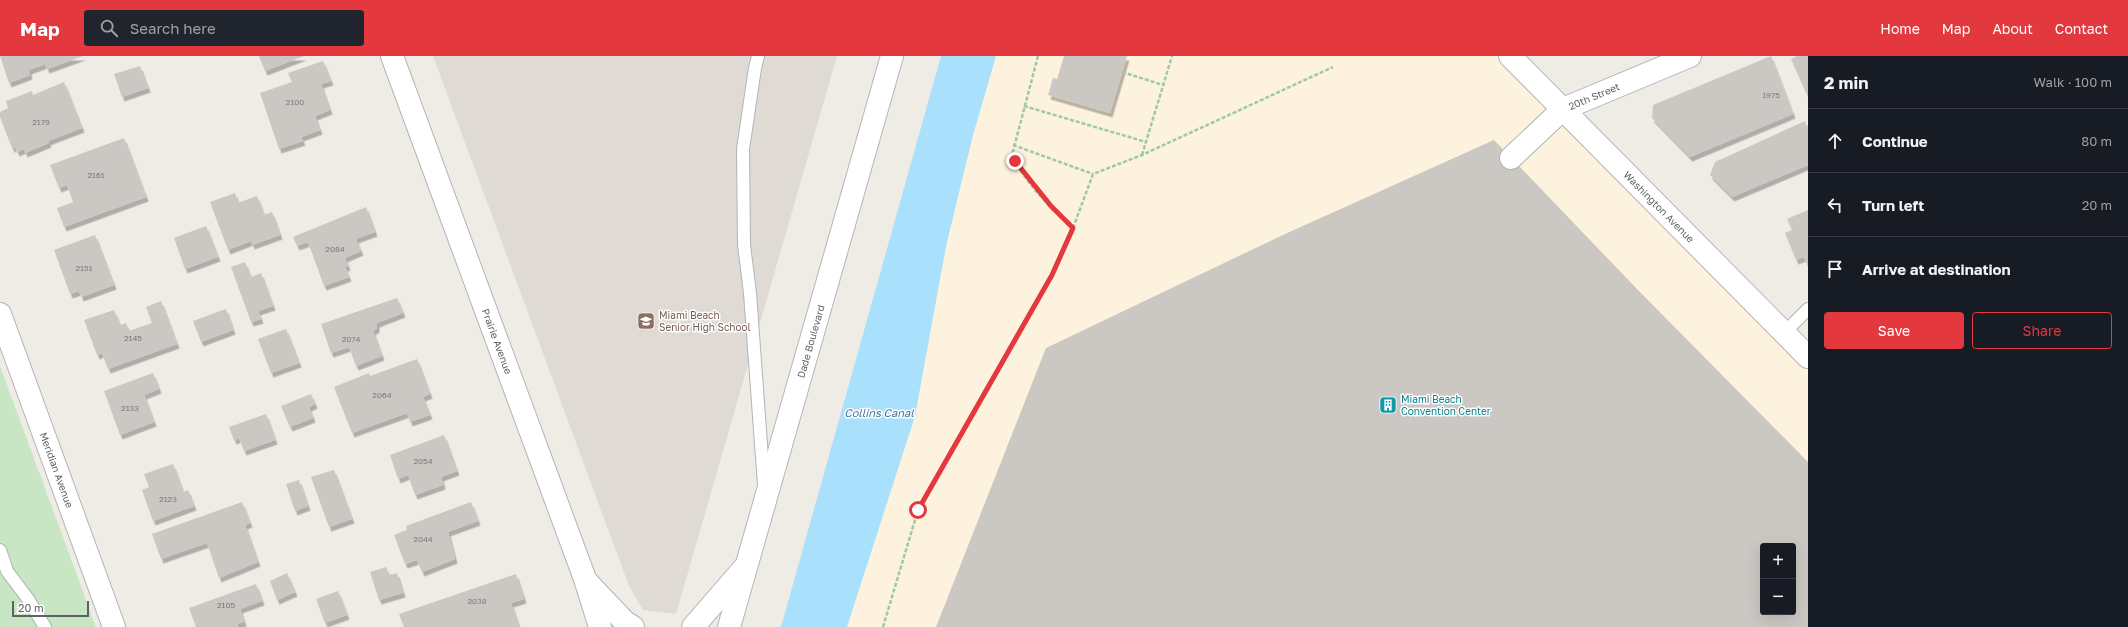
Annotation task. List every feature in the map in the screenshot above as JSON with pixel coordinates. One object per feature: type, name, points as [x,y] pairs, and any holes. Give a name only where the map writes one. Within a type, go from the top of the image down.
[{"type":"street","name":"Prairie Avenue","points":[[392,56],[585,579],[600,627]]},
{"type":"street","name":"Dade Boulevard","points":[[729,627],[765,495],[892,56]]},
{"type":"street","name":"Washington Avenue","points":[[1510,56],[1808,357]]},
{"type":"street","name":"20th Street","points":[[1511,158],[1563,109],[1690,56]]},
{"type":"street","name":"Meridian Avenue","points":[[0,314],[114,627]]},
{"type":"street","points":[[693,627],[745,567]]},
{"type":"street","points":[[585,579],[625,622],[633,627]]},
{"type":"lane","points":[[758,56],[752,84],[743,149],[744,245],[750,293],[765,495]]},
{"type":"lane","points":[[1784,333],[1808,309]]},
{"type":"lane","points":[[0,550],[7,571],[28,599],[45,627]]},
{"type":"path","points":[[1038,56],[1012,155],[1020,169],[1060,217],[1073,228]]},
{"type":"path","points":[[1142,156],[1172,56]]},
{"type":"path","points":[[1014,145],[1093,174],[1142,156],[1333,67]]},
{"type":"path","points":[[1122,72],[1163,84]]},
{"type":"path","points":[[1024,106],[1146,142]]},
{"type":"path","points":[[883,627],[918,510],[1052,275],[1073,228],[1093,174]]},
{"type":"shaded area","name":"Miami Beach Senior High School","points":[[433,56],[837,56],[676,614],[643,610],[629,586]]},
{"type":"shaded area","name":"Miami Beach Convention Center","points":[[996,56],[1519,56],[1808,349],[1808,627],[847,627],[915,416],[946,246],[973,135]]},
{"type":"green space","points":[[0,366],[85,597],[96,627],[0,627]]},
{"type":"water","name":"Collins Canal","points":[[941,56],[996,56],[973,135],[946,246],[915,416],[847,627],[781,627]]},
{"type":"building","points":[[0,56],[83,56],[47,69],[45,64],[29,70],[30,75],[9,83]]},
{"type":"building","points":[[259,56],[304,56],[265,71]]},
{"type":"building","points":[[1064,56],[1127,56],[1110,113],[1048,95],[1053,78],[1057,79]]},
{"type":"building","points":[[1771,56],[1793,114],[1690,157],[1652,118],[1653,105]]},
{"type":"building","points":[[1797,56],[1808,56],[1808,97],[1791,59]]},
{"type":"building","points":[[323,61],[331,81],[321,84],[330,110],[315,116],[320,130],[301,137],[303,141],[279,149],[260,93],[292,82],[288,73]]},
{"type":"building","points":[[140,66],[148,88],[122,97],[114,74]]},
{"type":"building","points":[[64,82],[82,128],[48,141],[49,143],[25,153],[24,149],[17,152],[15,147],[12,148],[0,117],[0,112],[8,108],[6,101],[32,91],[33,95]]},
{"type":"building","points":[[1805,121],[1808,129],[1808,165],[1732,197],[1710,175],[1715,162]]},
{"type":"building","points":[[124,138],[146,197],[64,227],[57,208],[73,202],[67,185],[59,188],[50,165]]},
{"type":"building","name":"Miami Beach Convention Center","points":[[1494,140],[1637,289],[1808,462],[1808,627],[936,627],[1046,348],[1285,234]]},
{"type":"building","points":[[235,193],[238,203],[257,196],[264,215],[272,212],[280,235],[252,245],[251,241],[228,250],[210,202]]},
{"type":"building","points":[[366,207],[375,232],[356,239],[361,251],[345,258],[348,266],[345,267],[349,277],[324,286],[308,242],[297,246],[293,237]]},
{"type":"building","points":[[1808,210],[1808,267],[1804,257],[1796,260],[1785,233],[1792,230],[1787,219]]},
{"type":"building","points":[[206,226],[218,257],[185,269],[174,238]]},
{"type":"building","points":[[95,235],[114,285],[81,297],[79,291],[70,294],[54,250]]},
{"type":"building","points":[[245,262],[251,277],[261,273],[273,306],[258,311],[261,319],[251,322],[231,267]]},
{"type":"building","points":[[397,298],[403,313],[377,323],[377,328],[373,331],[382,356],[356,366],[349,347],[331,353],[321,324]]},
{"type":"building","points":[[161,301],[177,344],[108,369],[102,353],[97,355],[84,320],[114,310],[120,325],[126,323],[129,331],[152,323],[146,307]]},
{"type":"building","points":[[226,309],[233,330],[201,342],[193,321]]},
{"type":"building","points":[[286,329],[299,363],[271,373],[258,339]]},
{"type":"building","points":[[417,359],[430,394],[423,397],[430,415],[410,422],[407,413],[352,433],[334,387],[369,373],[370,376]]},
{"type":"building","points":[[153,373],[159,389],[144,395],[154,422],[120,435],[104,391]]},
{"type":"building","points":[[311,394],[315,404],[309,407],[313,418],[290,427],[281,406]]},
{"type":"building","points":[[266,414],[275,440],[244,451],[239,438],[234,440],[229,427]]},
{"type":"building","points":[[444,435],[457,471],[441,477],[443,485],[415,495],[408,475],[398,479],[390,455]]},
{"type":"building","points":[[173,464],[183,492],[188,490],[194,506],[153,521],[142,490],[149,487],[144,474]]},
{"type":"building","points":[[334,470],[352,519],[329,527],[311,477]]},
{"type":"building","points":[[299,480],[308,506],[295,511],[286,484]]},
{"type":"building","points":[[242,502],[250,523],[245,525],[258,562],[219,578],[207,543],[161,559],[152,534]]},
{"type":"building","points":[[471,502],[478,521],[448,532],[455,559],[422,572],[417,560],[405,564],[394,535],[407,530],[406,526]]},
{"type":"building","points":[[386,567],[389,575],[397,573],[403,593],[379,600],[370,572]]},
{"type":"building","points":[[287,573],[295,592],[277,600],[270,581]]},
{"type":"building","points":[[516,574],[524,599],[511,603],[519,627],[404,627],[399,614]]},
{"type":"building","points":[[256,584],[262,601],[240,609],[244,622],[237,624],[238,627],[196,627],[189,608]]},
{"type":"building","points":[[338,591],[347,615],[325,623],[316,599]]},
{"type":"place","name":"Miami Beach Senior High School","points":[[646,321]]},
{"type":"place","name":"Miami Beach Convention Center","points":[[1388,405]]},
{"type":"route","points":[[918,510],[1052,275],[1073,228],[1060,217],[1015,161]]}]
